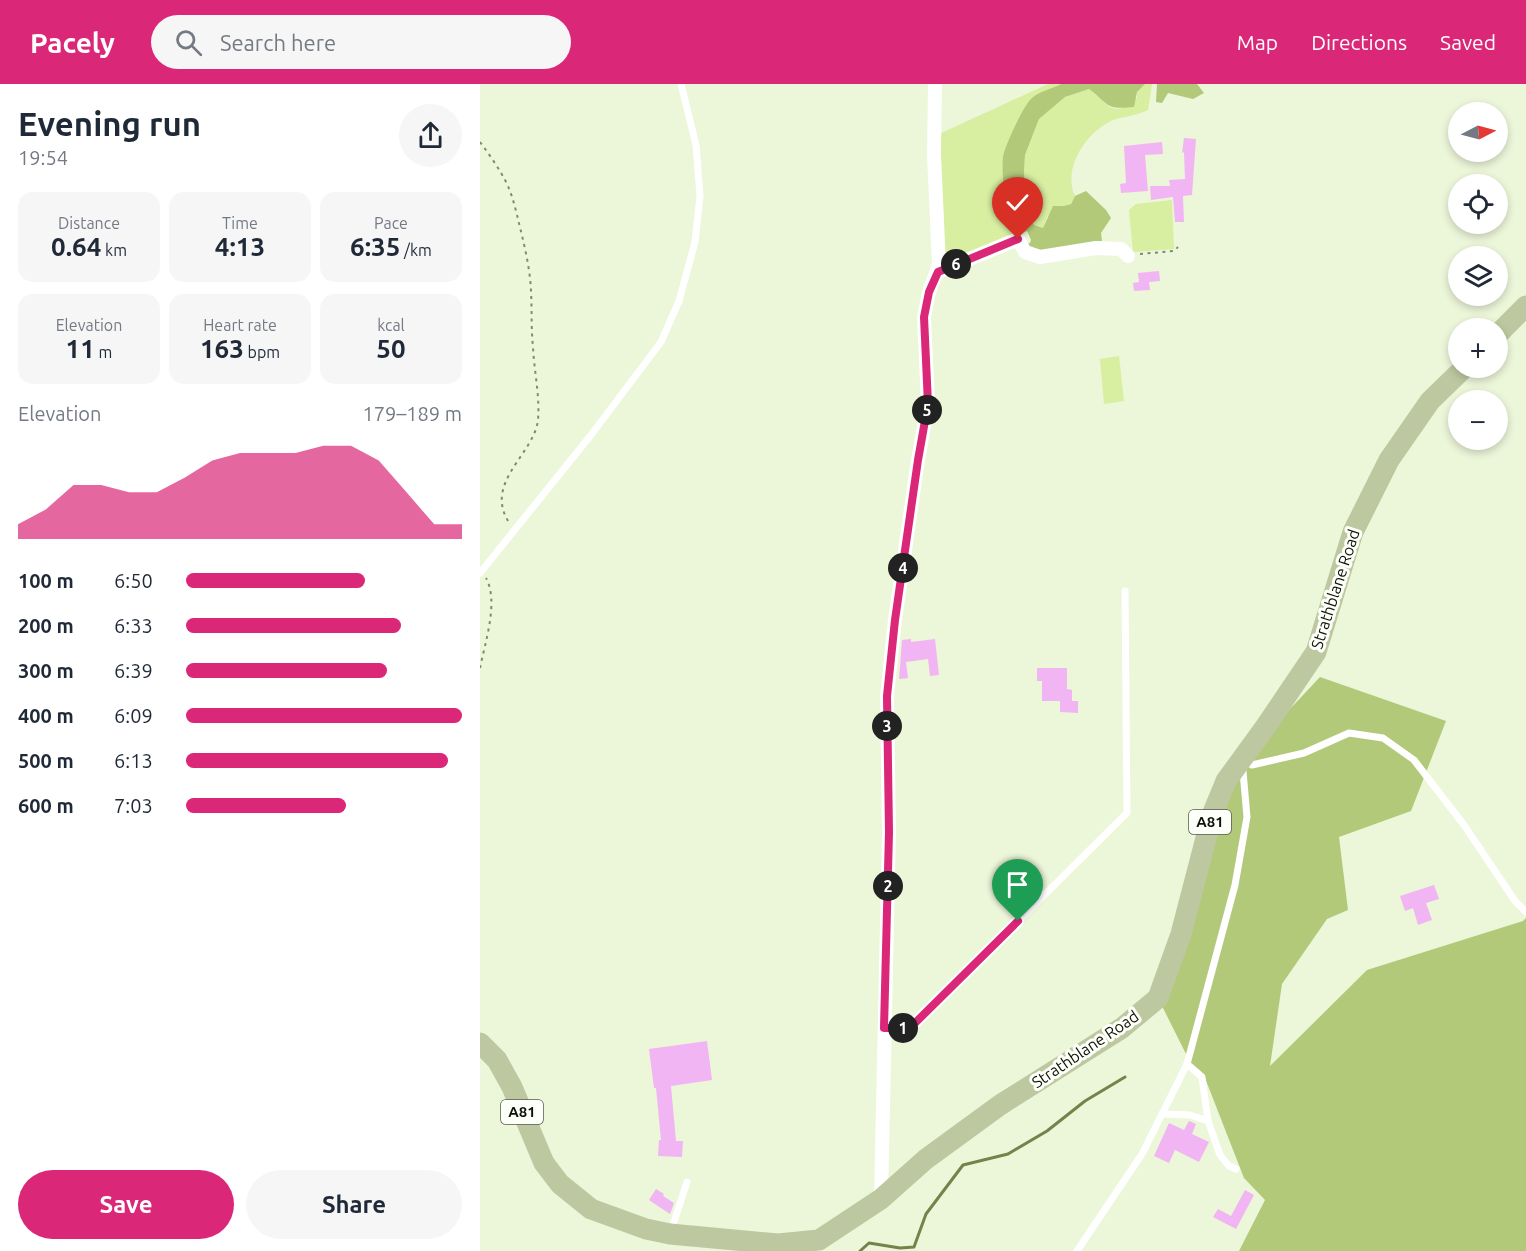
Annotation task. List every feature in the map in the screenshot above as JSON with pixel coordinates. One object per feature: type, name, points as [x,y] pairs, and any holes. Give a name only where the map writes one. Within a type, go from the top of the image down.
[{"type":"main road","points":[[1508,324],[1526,306]]},
{"type":"main road","name":"Strathblane Road","points":[[480,1043],[497,1060],[512,1087],[544,1162],[560,1184],[591,1209],[646,1229],[670,1234],[778,1244],[819,1240],[881,1199],[926,1159],[1000,1105],[1122,1029],[1158,998],[1181,934],[1212,815],[1226,781],[1316,652],[1353,532],[1384,469],[1430,401],[1454,378]]},
{"type":"street","points":[[881,1199],[889,832],[887,696],[895,620],[928,404],[924,317],[929,292],[939,265],[933,154],[935,84]]},
{"type":"street","points":[[938,272],[1018,239],[1025,252],[1040,257],[1096,248],[1121,249],[1128,256]]},
{"type":"lane","points":[[481,572],[591,435],[661,342],[679,301],[695,242],[700,196],[696,145],[681,84]]},
{"type":"lane","points":[[884,1028],[910,1028],[1127,813],[1125,591]]},
{"type":"lane","points":[[1077,1251],[1142,1154],[1187,1064],[1235,885],[1247,817],[1242,760],[1252,765],[1304,753],[1349,733],[1383,738],[1414,760],[1464,825],[1515,901],[1526,912]]},
{"type":"lane","points":[[1187,1064],[1202,1077],[1208,1121],[1220,1155],[1229,1166],[1236,1169]]},
{"type":"lane","points":[[1162,1114],[1190,1115],[1208,1121]]},
{"type":"lane","points":[[670,1234],[687,1182]]},
{"type":"path","points":[[480,142],[506,182],[523,237],[531,291],[538,402],[537,422],[533,435],[511,470],[503,489],[503,506],[514,529]]},
{"type":"path","points":[[1128,256],[1174,251],[1178,247]]},
{"type":"path","points":[[480,668],[492,592],[481,572]]},
{"type":"green space","points":[[1048,84],[1061,84],[1032,98],[1018,121],[1003,156],[1004,185],[1009,212],[1014,224],[1010,225],[1012,236],[951,261],[945,261],[937,135]]},
{"type":"green space","points":[[1061,84],[1145,84],[1137,92],[1134,107],[1118,108],[1108,105],[1089,89],[1065,97],[1039,119],[1025,155],[1024,171],[1025,202],[1034,225],[1043,228],[1053,206],[1071,204],[1075,196],[1086,191],[1111,218],[1101,233],[1102,241],[1037,251],[1025,244],[1030,243],[1031,240],[1027,231],[1022,233],[1008,209],[1003,157],[1015,126],[1028,102]]},
{"type":"green space","points":[[1145,84],[1152,84],[1148,110],[1111,121],[1093,134],[1079,152],[1074,163],[1072,185],[1075,196],[1071,203],[1047,217],[1043,228],[1034,225],[1025,203],[1024,171],[1025,155],[1039,119],[1065,97],[1089,89],[1111,107],[1122,108],[1137,98],[1137,92]]},
{"type":"green space","points":[[1157,84],[1197,84],[1204,93],[1193,99],[1168,93],[1162,103],[1156,102]]},
{"type":"green space","points":[[1172,200],[1174,249],[1133,252],[1129,210],[1136,204]]},
{"type":"green space","points":[[1119,356],[1124,401],[1104,404],[1100,359]]},
{"type":"green space","points":[[1320,677],[1446,721],[1411,811],[1339,837],[1348,910],[1327,919],[1282,984],[1270,1066],[1367,970],[1523,921],[1526,918],[1526,1251],[1239,1251],[1265,1200],[1244,1178],[1205,1078],[1190,1062],[1158,998],[1242,760]]},
{"type":"building","points":[[1184,138],[1196,139],[1192,195],[1183,196],[1184,222],[1175,222],[1173,197],[1151,200],[1150,186],[1170,186],[1169,180],[1185,179],[1184,152],[1182,153]]},
{"type":"building","points":[[1162,142],[1163,154],[1145,155],[1148,191],[1121,193],[1120,184],[1126,183],[1124,146]]},
{"type":"building","points":[[1159,271],[1160,281],[1149,282],[1150,290],[1134,291],[1133,283],[1139,282],[1138,273]]},
{"type":"building","points":[[911,639],[911,642],[935,639],[939,675],[930,676],[928,659],[906,662],[908,678],[899,679],[902,640]]},
{"type":"building","points":[[1037,668],[1067,668],[1067,689],[1072,690],[1072,701],[1078,701],[1078,713],[1060,712],[1060,701],[1042,701],[1042,681],[1037,681]]},
{"type":"building","points":[[1434,885],[1439,899],[1426,903],[1432,920],[1418,925],[1413,908],[1405,911],[1400,896]]},
{"type":"building","points":[[707,1041],[712,1080],[671,1086],[676,1141],[683,1141],[682,1157],[658,1156],[659,1140],[661,1140],[656,1088],[654,1088],[649,1049]]},
{"type":"building","points":[[1189,1121],[1196,1124],[1192,1134],[1209,1142],[1199,1162],[1175,1150],[1169,1163],[1154,1156],[1169,1123],[1184,1130]]},
{"type":"building","points":[[656,1189],[674,1203],[670,1214],[649,1200]]},
{"type":"building","points":[[1245,1190],[1254,1195],[1236,1229],[1213,1217],[1218,1209],[1231,1216]]},
{"type":"waterway","points":[[860,1251],[869,1243],[900,1248],[914,1247],[926,1214],[963,1165],[1008,1154],[1047,1131],[1085,1101],[1125,1077]]},
{"type":"route","points":[[1018,239],[938,272],[926,303],[924,340],[928,404],[895,620],[887,696],[889,832],[884,1028],[910,1028],[1018,921]]}]
